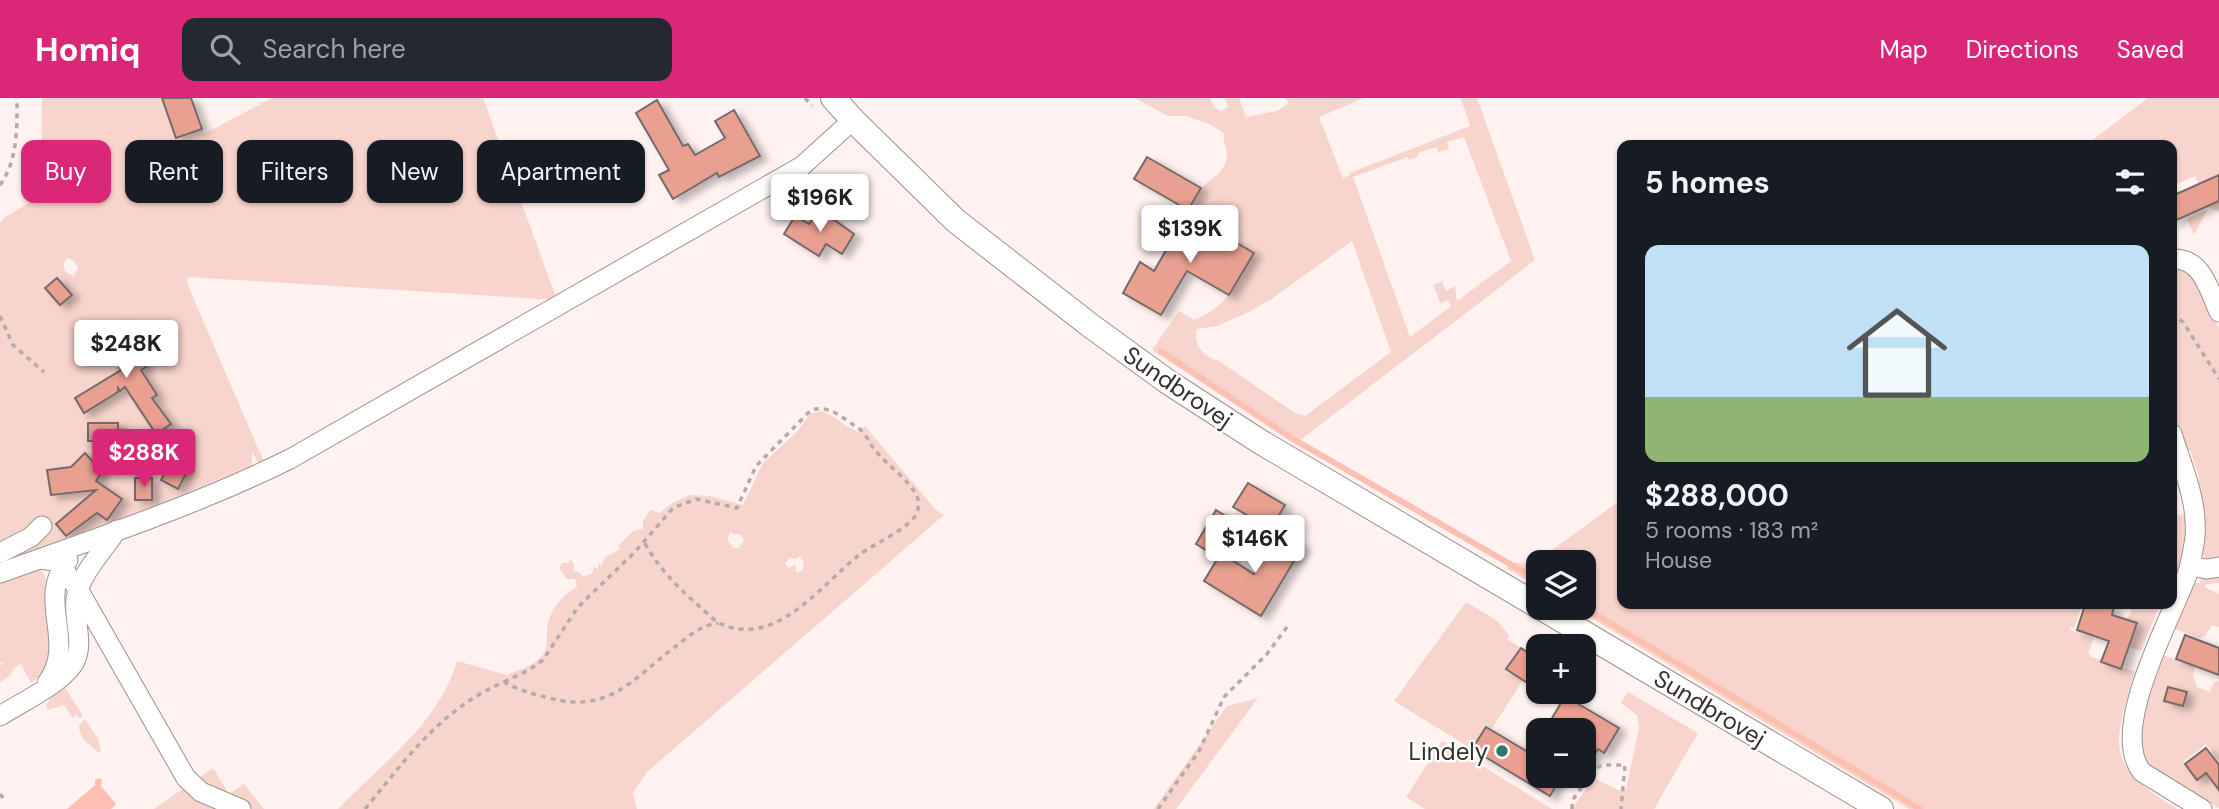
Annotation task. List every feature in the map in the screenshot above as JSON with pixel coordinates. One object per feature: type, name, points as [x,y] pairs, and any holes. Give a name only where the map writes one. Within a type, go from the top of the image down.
[{"type":"main road","name":"Sundbrovej","points":[[833,98],[845,128],[956,220],[1091,326],[1168,382],[1259,441],[1526,599]]},
{"type":"main road","name":"Sundbrovej","points":[[1561,620],[1881,809]]},
{"type":"street","points":[[0,573],[90,542],[253,477],[290,459],[802,166],[845,128]]},
{"type":"street","points":[[2177,260],[2187,261],[2198,268],[2219,313]]},
{"type":"street","points":[[2177,450],[2194,504],[2195,537],[2190,566],[2177,597]]},
{"type":"street","points":[[0,553],[31,537],[42,526]]},
{"type":"street","points":[[0,716],[64,675],[77,657],[78,589],[117,530]]},
{"type":"street","points":[[40,691],[53,674],[59,659],[54,590],[62,566],[76,551],[90,542]]},
{"type":"street","points":[[40,559],[53,560],[62,566],[78,589],[186,778],[201,792],[241,809]]},
{"type":"street","points":[[2190,566],[2207,569],[2219,567]]},
{"type":"street","points":[[2172,609],[2153,653],[2139,700],[2131,744],[2136,763],[2142,772],[2202,809]]},
{"type":"path","points":[[0,186],[12,162],[16,139],[17,98]]},
{"type":"path","points":[[0,316],[13,345],[44,372]]},
{"type":"path","points":[[2177,317],[2183,322],[2219,379]]},
{"type":"path","points":[[365,809],[434,727],[468,699],[529,670],[543,660],[578,607],[678,504],[690,500],[705,500],[737,509],[756,466],[811,410],[828,409],[860,429],[875,450],[915,494],[919,504],[913,520],[858,556],[782,620],[754,628],[708,624],[621,690],[598,701],[580,704],[562,701],[530,693],[504,682]]},
{"type":"path","points":[[644,542],[676,586],[718,623]]},
{"type":"path","points":[[1158,809],[1199,751],[1224,697],[1267,654],[1287,627]]},
{"type":"path","points":[[1572,809],[1572,801],[1594,769],[1602,765],[1625,765],[1621,809]]},
{"type":"path","points":[[0,794],[4,799]]},
{"type":"shaded area","points":[[42,98],[162,98],[176,138],[202,129],[204,134],[272,98],[483,98],[498,140],[477,140],[477,203],[521,203],[557,300],[188,277],[187,283],[264,462],[259,464],[252,452],[252,465],[87,535],[0,567],[0,223],[28,203],[111,203],[111,140],[41,140]],"holes":[[[67,258],[74,261],[78,268],[74,276],[67,273],[63,266]]]},
{"type":"shaded area","points":[[1135,98],[1210,98],[1214,107],[1221,111],[1228,107],[1225,98],[1239,98],[1246,117],[1277,111],[1289,103],[1285,98],[1364,98],[1319,117],[1343,178],[1470,126],[1461,98],[1477,98],[1535,260],[1295,444],[1152,350],[1179,311],[1194,320],[1224,301],[1254,253],[1187,214],[1199,191],[1216,176],[1226,162],[1224,133],[1186,116],[1168,116]],"holes":[[[1464,137],[1511,261],[1457,301],[1455,286],[1446,291],[1442,281],[1433,285],[1441,304],[1448,300],[1451,306],[1410,337],[1353,177],[1408,157],[1409,160],[1418,157],[1418,153],[1436,147],[1439,152],[1449,149],[1447,142]],[[1352,241],[1391,352],[1305,416],[1295,413],[1219,361],[1209,357],[1198,346],[1197,329],[1217,326],[1251,311]]]},
{"type":"shaded area","points":[[2148,98],[2219,98],[2219,212],[2209,207],[2195,176],[2177,184],[2177,140],[2093,140]]},
{"type":"shaded area","points":[[2207,210],[2194,235],[2187,219]]},
{"type":"shaded area","points":[[2177,267],[2191,271],[2219,328],[2219,560],[2208,561],[2200,551],[2196,485],[2199,477],[2191,452],[2184,447],[2177,427]]},
{"type":"shaded area","points":[[821,411],[858,432],[865,426],[936,510],[944,515],[647,772],[633,793],[637,809],[338,809],[423,723],[448,684],[457,661],[507,675],[541,657],[546,648],[548,624],[553,611],[566,595],[577,587],[575,579],[567,579],[559,568],[563,563],[568,563],[570,559],[574,564],[573,571],[579,572],[583,577],[592,573],[594,567],[598,569],[599,563],[601,566],[605,557],[619,550],[619,545],[633,531],[643,529],[643,521],[651,510],[660,513],[672,503],[690,495],[710,496],[743,505],[763,463],[797,432],[810,414]],"holes":[[[731,531],[733,534],[740,534],[744,539],[739,548],[733,548],[727,539]],[[800,556],[804,563],[802,571],[796,572],[796,565],[788,568],[785,563],[790,558]]]},
{"type":"shaded area","points":[[1617,503],[1617,609],[2081,609],[2074,628],[2070,627],[2070,630],[2094,638],[2088,653],[2091,657],[2135,671],[2119,737],[2125,766],[2136,779],[2177,809],[1909,809],[1595,620],[1596,550],[1552,550]]},
{"type":"shaded area","points":[[2189,513],[2188,534],[2178,577],[2177,577],[2177,516]]},
{"type":"shaded area","points":[[1510,562],[1526,564],[1526,580],[1506,568]]},
{"type":"shaded area","points":[[40,568],[45,576],[51,657],[43,674],[31,683],[21,664],[0,682],[0,666],[4,662],[0,663],[0,579]]},
{"type":"shaded area","points":[[2219,573],[2219,583],[2207,584],[2204,587],[2219,594],[2219,627],[2212,625],[2205,636],[2199,638],[2172,628],[2194,583],[2200,583],[2201,576]]},
{"type":"shaded area","points":[[1466,602],[1496,620],[1509,635],[1507,639],[1521,648],[1507,669],[1523,680],[1491,730],[1486,727],[1472,749],[1394,701]]},
{"type":"shaded area","points":[[2132,609],[2158,609],[2141,651],[2129,647],[2137,623],[2127,620]]},
{"type":"shaded area","points":[[2162,655],[2195,666],[2193,675],[2197,687],[2210,692],[2214,682],[2219,682],[2219,761],[2206,744],[2183,762],[2197,780],[2206,773],[2219,787],[2219,808],[2169,781],[2152,768],[2142,751],[2142,724]],"holes":[[[2168,687],[2187,692],[2183,706],[2164,701]]]},
{"type":"shaded area","points":[[65,688],[83,716],[79,718],[77,715],[73,718],[64,705],[48,710],[46,705],[56,692]]},
{"type":"shaded area","points":[[1628,692],[1698,733],[1654,809],[1572,809],[1587,788],[1596,788],[1596,779],[1620,791],[1626,790],[1639,728],[1637,715],[1621,703]]},
{"type":"shaded area","points":[[1258,698],[1176,809],[1154,809],[1227,706]]},
{"type":"shaded area","points":[[85,719],[98,739],[101,751],[98,753],[81,736],[79,726]]},
{"type":"shaded area","points":[[1442,741],[1552,809],[1425,809],[1406,797]]},
{"type":"shaded area","points":[[213,768],[229,794],[244,784],[264,809],[252,809],[241,803],[233,809],[154,809]]},
{"type":"shaded area","points":[[95,780],[102,780],[101,786],[116,804],[111,809],[67,809],[95,785]]},
{"type":"building","points":[[162,98],[191,98],[202,129],[176,138]]},
{"type":"building","points":[[657,100],[683,146],[688,144],[695,155],[725,138],[715,121],[734,110],[760,156],[719,177],[717,173],[673,199],[659,175],[669,170],[636,113]]},
{"type":"building","points":[[1147,157],[1201,188],[1188,210],[1134,179]]},
{"type":"building","points":[[2219,175],[2219,201],[2177,220],[2177,194]]},
{"type":"building","points":[[819,209],[854,234],[842,254],[826,244],[819,256],[784,234],[795,216],[809,224]]},
{"type":"building","points":[[1187,214],[1254,253],[1229,295],[1187,271],[1161,315],[1123,293],[1140,262],[1154,271]]},
{"type":"building","points":[[57,278],[72,295],[60,305],[45,288]]},
{"type":"building","points":[[125,322],[146,367],[141,370],[157,395],[152,398],[171,424],[156,434],[125,387],[120,391],[118,388],[118,392],[84,413],[75,398],[121,370],[104,331]]},
{"type":"building","points":[[88,423],[118,423],[118,441],[88,441]]},
{"type":"building","points":[[85,453],[102,472],[96,481],[122,499],[107,520],[97,513],[66,536],[56,524],[96,490],[51,495],[47,470],[71,467]]},
{"type":"building","points":[[171,461],[188,470],[178,489],[161,480]]},
{"type":"building","points":[[135,478],[152,478],[152,500],[135,500]]},
{"type":"building","points":[[1248,483],[1285,505],[1271,529],[1233,507]]},
{"type":"building","points":[[1216,510],[1238,524],[1217,557],[1196,544]]},
{"type":"building","points":[[1279,532],[1303,546],[1261,616],[1204,581],[1221,553],[1254,574]]},
{"type":"building","points":[[2084,609],[2114,609],[2112,615],[2137,623],[2121,669],[2101,662],[2109,641],[2077,630]]},
{"type":"building","points":[[2185,635],[2219,648],[2219,675],[2176,659]]},
{"type":"building","points":[[1521,648],[1526,651],[1526,682],[1506,669]]},
{"type":"building","points":[[2168,687],[2187,692],[2183,706],[2164,701]]},
{"type":"building","points":[[1560,704],[1578,704],[1619,728],[1604,753],[1598,749],[1596,752],[1596,718],[1552,718]]},
{"type":"building","name":"Lindely","points":[[1486,727],[1526,751],[1526,782],[1472,749]]},
{"type":"building","points":[[2206,748],[2219,765],[2219,790],[2206,773],[2197,780],[2185,764]]},
{"type":"building","name":"Lindely","points":[[1537,788],[1555,788],[1550,796]]},
{"type":"waterway","points":[[1161,351],[1293,439],[1526,573]]},
{"type":"waterway","points":[[1596,615],[1920,809]]},
{"type":"place","name":"Lindely","points":[[1502,751]]}]
